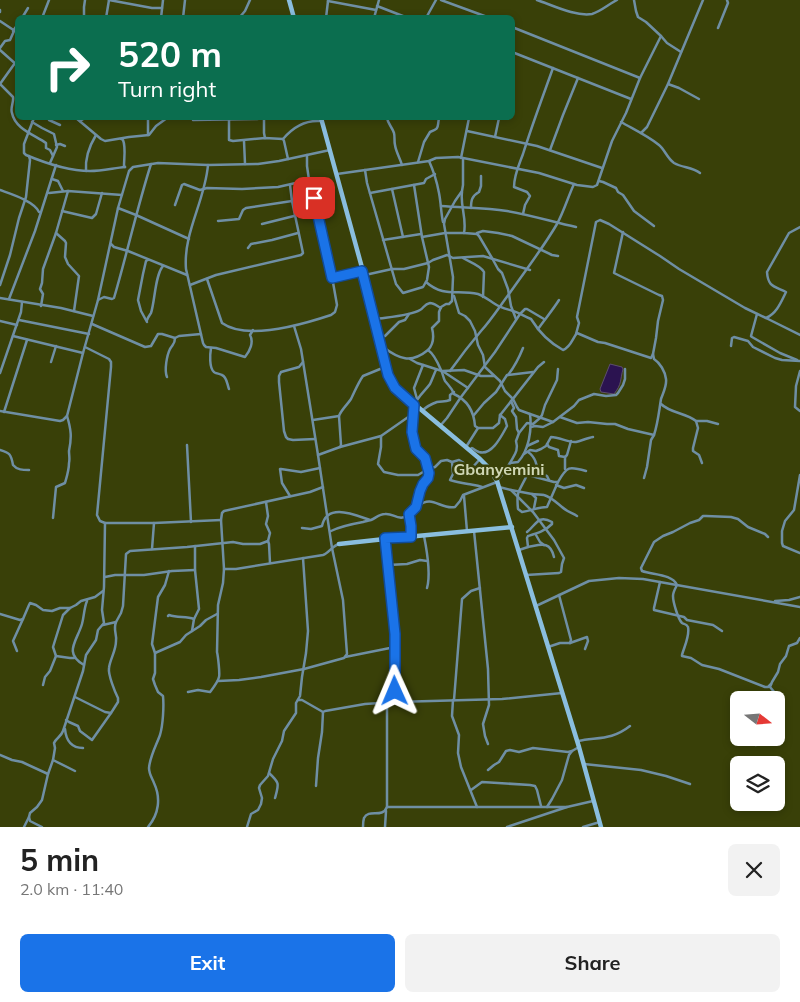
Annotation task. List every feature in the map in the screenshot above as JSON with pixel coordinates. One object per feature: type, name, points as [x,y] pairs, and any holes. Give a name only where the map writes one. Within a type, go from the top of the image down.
[{"type":"main road","points":[[289,0],[293,15]]},
{"type":"main road","points":[[322,120],[363,273],[385,367],[393,385],[416,402],[422,411],[480,459],[489,468],[498,483],[601,824]]},
{"type":"main road","points":[[339,544],[385,538],[512,528]]},
{"type":"street","points":[[43,15],[49,0]]},
{"type":"street","points":[[84,15],[86,0]]},
{"type":"street","points":[[106,15],[109,0],[162,8]]},
{"type":"street","points":[[161,15],[162,0]]},
{"type":"street","points":[[183,15],[185,0]]},
{"type":"street","points":[[242,15],[250,0]]},
{"type":"street","points":[[375,15],[378,0]]},
{"type":"street","points":[[428,15],[436,0]]},
{"type":"street","points":[[441,0],[482,15]]},
{"type":"street","points":[[537,0],[576,13],[585,14],[593,14],[617,0]]},
{"type":"street","points":[[634,0],[638,18],[646,22],[667,43],[681,52]]},
{"type":"street","points":[[641,133],[647,127],[668,84],[703,0]]},
{"type":"street","points":[[718,28],[728,3],[727,0]]},
{"type":"street","points":[[326,15],[328,1],[377,8],[399,15]]},
{"type":"street","points":[[24,15],[28,8]]},
{"type":"street","points":[[0,21],[15,32],[10,40],[6,41],[0,49],[15,64]]},
{"type":"street","points":[[515,28],[640,78]]},
{"type":"street","points":[[336,175],[429,161],[436,158],[462,158],[516,168],[574,184],[597,186],[620,122],[661,36]]},
{"type":"street","points":[[515,53],[631,99]]},
{"type":"street","points":[[15,66],[0,84],[13,97],[11,113],[15,119]]},
{"type":"street","points":[[523,214],[530,196],[527,192],[514,188],[516,168],[521,159],[553,68]]},
{"type":"street","points":[[550,150],[578,78]]},
{"type":"street","points":[[668,84],[699,99]]},
{"type":"street","points":[[16,120],[25,132],[46,143],[46,148],[50,150],[53,156]]},
{"type":"street","points":[[49,120],[60,125]]},
{"type":"street","points":[[148,120],[148,135]]},
{"type":"street","points":[[80,121],[105,141],[148,135],[164,120]]},
{"type":"street","points":[[229,120],[229,140],[233,142],[265,138],[282,139],[298,125],[317,120]]},
{"type":"street","points":[[264,120],[265,138]]},
{"type":"street","points":[[388,120],[395,136],[394,144],[402,165]]},
{"type":"street","points":[[418,162],[424,142],[430,132],[438,128],[439,120]]},
{"type":"street","points":[[464,233],[464,208],[461,199],[463,184],[462,158],[469,120]]},
{"type":"street","points":[[495,137],[499,120]]},
{"type":"street","points":[[50,164],[56,145],[54,134],[32,122],[23,150],[24,153],[29,156],[50,164],[56,166],[86,171],[131,168],[151,164],[176,163],[208,166],[258,164],[330,150]]},
{"type":"street","points":[[620,122],[660,146],[672,162],[681,167],[693,168],[700,173]]},
{"type":"street","points":[[467,131],[550,150],[602,168]]},
{"type":"street","points":[[86,171],[88,154],[96,134]]},
{"type":"street","points":[[120,139],[124,142],[125,167]]},
{"type":"street","points":[[282,139],[288,159]]},
{"type":"street","points":[[244,141],[245,165]]},
{"type":"street","points":[[56,145],[65,146]]},
{"type":"street","points":[[207,279],[222,323],[236,329],[270,330],[294,326],[332,315],[335,312],[337,305],[309,180],[307,154]]},
{"type":"street","points":[[0,285],[26,200],[29,156]]},
{"type":"street","points":[[380,346],[403,358],[418,356],[428,350],[434,338],[432,328],[439,321],[439,312],[441,308],[452,301],[453,277],[440,195],[435,174],[429,161]]},
{"type":"street","points":[[98,300],[104,297],[114,298],[151,164]]},
{"type":"street","points":[[9,299],[56,166]]},
{"type":"street","points":[[208,166],[189,239],[186,260],[204,346],[245,357],[252,343],[253,339],[250,335],[253,330]]},
{"type":"street","points":[[53,518],[56,487],[65,483],[70,461],[71,431],[68,416],[83,352],[98,300],[118,208],[131,168]]},
{"type":"street","points":[[365,170],[396,284],[403,293],[423,287],[429,267],[421,236],[414,185]]},
{"type":"street","points":[[370,193],[424,183],[426,179],[435,174]]},
{"type":"street","points":[[471,208],[471,200],[474,194],[479,192],[481,186],[481,176]]},
{"type":"street","points":[[52,179],[58,181],[63,191]]},
{"type":"street","points":[[175,205],[183,184],[200,190],[207,188],[278,187],[309,180]]},
{"type":"street","points":[[599,181],[616,188],[631,208],[654,226]]},
{"type":"street","points":[[450,371],[528,270],[558,223],[574,184]]},
{"type":"street","points":[[190,285],[216,275],[300,256],[303,252],[294,216],[290,185]]},
{"type":"street","points":[[392,189],[403,237]]},
{"type":"street","points":[[0,190],[26,200],[38,208],[40,214]]},
{"type":"street","points":[[48,193],[68,191],[122,195]]},
{"type":"street","points":[[41,306],[43,294],[40,289],[43,269],[68,191]]},
{"type":"street","points":[[444,224],[454,201],[462,191]]},
{"type":"street","points":[[62,211],[92,218],[96,214],[102,193]]},
{"type":"street","points":[[218,221],[240,219],[243,210],[246,208],[292,201]]},
{"type":"street","points":[[441,206],[506,210],[576,227]]},
{"type":"street","points":[[118,208],[189,239]]},
{"type":"street","points":[[262,224],[294,216]]},
{"type":"street","points":[[426,282],[433,287],[453,294],[479,294],[500,307],[531,319],[550,342],[564,350],[568,348],[576,334],[579,323],[577,317],[596,222],[600,220],[623,232],[678,269],[757,314],[800,335]]},
{"type":"street","points":[[766,318],[777,310],[786,292],[770,285],[767,279],[767,272],[790,234],[800,226]]},
{"type":"street","points":[[474,234],[483,231],[512,236],[558,256]]},
{"type":"street","points":[[623,232],[614,273],[659,294],[663,300],[652,359]]},
{"type":"street","points":[[56,233],[65,241],[65,257],[80,276],[74,311]]},
{"type":"street","points":[[248,248],[250,244],[298,233]]},
{"type":"street","points":[[383,240],[445,233],[464,233],[479,236],[502,273],[516,319]]},
{"type":"street","points":[[110,243],[114,247],[128,250],[147,260],[188,275]]},
{"type":"street","points":[[332,278],[404,269],[428,263],[447,255],[450,257],[483,256],[528,270]]},
{"type":"street","points":[[462,257],[482,268],[484,272],[483,297]]},
{"type":"street","points":[[147,260],[138,300],[147,322],[161,268],[164,266]]},
{"type":"street","points":[[158,264],[161,268]]},
{"type":"street","points":[[453,294],[459,313],[470,321],[475,331],[487,370],[501,384],[519,410],[553,422]]},
{"type":"street","points":[[0,298],[93,316]]},
{"type":"street","points":[[538,329],[551,314],[559,300]]},
{"type":"street","points":[[0,372],[13,336],[22,302]]},
{"type":"street","points":[[374,319],[409,314],[421,310],[425,304],[431,303],[441,308]]},
{"type":"street","points":[[440,426],[495,352],[520,314],[527,309],[544,318]]},
{"type":"street","points":[[378,337],[385,336],[399,322],[405,320],[409,314]]},
{"type":"street","points":[[757,314],[751,336],[780,353],[800,361]]},
{"type":"street","points":[[18,320],[89,334]]},
{"type":"street","points":[[0,321],[16,325]]},
{"type":"street","points":[[92,324],[145,347],[151,346],[158,334],[175,338],[201,334]]},
{"type":"street","points":[[294,326],[301,349],[332,548],[344,610],[347,652],[344,658]]},
{"type":"street","points":[[576,334],[598,342],[604,342],[659,363],[666,382],[654,435],[651,440],[644,478]]},
{"type":"street","points":[[13,336],[83,352]]},
{"type":"street","points":[[731,346],[733,337],[743,338],[753,347],[775,358],[800,361]]},
{"type":"street","points":[[167,377],[167,362],[175,338]]},
{"type":"street","points":[[27,340],[2,412],[60,421],[68,416]]},
{"type":"street","points":[[51,362],[56,346]]},
{"type":"street","points":[[85,347],[109,358],[111,362],[97,515],[100,520],[105,523],[221,520]]},
{"type":"street","points":[[211,348],[212,370],[226,378],[229,389]]},
{"type":"street","points":[[474,415],[496,392],[519,359],[523,348]]},
{"type":"street","points":[[428,350],[433,353],[442,371],[443,378],[452,388],[454,394],[461,397],[467,403],[474,415],[475,426],[478,428]]},
{"type":"street","points":[[409,358],[436,370],[464,370],[478,375],[494,376]]},
{"type":"street","points":[[303,361],[299,368],[282,372],[279,376],[284,431],[286,437],[290,440],[315,439]]},
{"type":"street","points":[[478,428],[494,428],[499,423],[500,415],[544,362]]},
{"type":"street","points":[[416,507],[420,491],[428,478],[425,458],[416,449],[412,432],[416,402],[414,388],[423,365]]},
{"type":"street","points":[[340,448],[339,416],[356,390],[361,378],[385,367]]},
{"type":"street","points":[[531,426],[540,418],[557,380],[558,369]]},
{"type":"street","points":[[302,528],[322,526],[330,530],[371,520],[376,516],[384,514],[399,518],[405,517],[425,501],[436,502],[449,508],[455,508],[464,495],[498,483],[517,450],[516,442],[519,433],[527,423],[531,426],[543,427],[560,417],[579,400],[594,394],[616,395],[625,379],[625,369]]},
{"type":"street","points":[[416,402],[431,382],[436,370]]},
{"type":"street","points":[[442,371],[468,388]]},
{"type":"street","points":[[800,371],[795,393],[795,402],[797,409],[800,411]]},
{"type":"street","points":[[508,375],[534,372]]},
{"type":"street","points":[[422,411],[438,402],[450,400],[450,395],[454,392]]},
{"type":"street","points":[[512,400],[514,408],[512,411],[516,417],[516,429],[519,433]]},
{"type":"street","points":[[661,404],[696,421],[718,424]]},
{"type":"street","points":[[318,455],[381,436],[414,413]]},
{"type":"street","points":[[510,463],[518,462],[524,454],[531,426],[530,414]]},
{"type":"street","points":[[478,428],[467,448],[484,452],[495,446],[507,426],[505,419],[500,415]]},
{"type":"street","points":[[312,420],[339,416]]},
{"type":"street","points":[[560,417],[576,423],[615,424],[654,435]]},
{"type":"street","points":[[696,421],[698,428],[693,451],[699,455],[702,463]]},
{"type":"street","points":[[381,436],[378,464],[384,472],[415,475],[435,467],[441,461],[447,460],[452,462],[459,460],[472,468],[480,459]]},
{"type":"street","points":[[524,454],[530,450],[536,451],[541,449],[551,437],[577,442],[593,437]]},
{"type":"street","points":[[527,446],[538,441]]},
{"type":"street","points":[[527,475],[518,491],[518,509],[522,512],[547,507],[556,483],[565,470],[565,457],[571,441]]},
{"type":"street","points":[[547,444],[549,447],[558,450],[560,456],[565,457]]},
{"type":"street","points":[[187,445],[190,522]]},
{"type":"street","points":[[0,450],[11,455],[15,467],[29,470]]},
{"type":"street","points":[[528,452],[533,455],[538,468],[542,474],[547,476],[548,480]]},
{"type":"street","points":[[452,462],[453,474],[450,480],[469,485],[475,484],[483,488]]},
{"type":"street","points":[[290,496],[282,483],[281,469],[301,472],[320,468]]},
{"type":"street","points":[[537,477],[538,468]]},
{"type":"street","points":[[565,470],[578,468],[586,471]]},
{"type":"street","points":[[505,469],[548,480],[564,488],[576,485],[584,488]]},
{"type":"street","points":[[800,475],[799,492],[794,510],[785,521],[781,535],[783,546],[800,553]]},
{"type":"street","points":[[498,483],[511,490],[538,496],[542,494],[577,516]]},
{"type":"street","points":[[188,692],[198,690],[210,692],[218,680],[217,614],[224,569],[222,513],[310,492],[323,487]]},
{"type":"street","points":[[511,490],[533,510],[564,558],[561,572],[559,573],[526,575]]},
{"type":"street","points":[[532,494],[536,498],[533,510]]},
{"type":"street","points":[[464,495],[467,531]]},
{"type":"street","points":[[266,502],[268,516],[266,525],[270,533],[268,541],[270,563]]},
{"type":"street","points":[[322,526],[327,516],[337,512],[371,520]]},
{"type":"street","points":[[409,514],[411,537]]},
{"type":"street","points":[[677,585],[671,578],[642,571],[641,568],[654,542],[663,536],[706,516],[738,519],[748,527],[768,537]]},
{"type":"street","points":[[527,532],[540,520],[547,519],[552,522],[547,530],[528,536],[528,548]]},
{"type":"street","points":[[103,625],[105,523]]},
{"type":"street","points":[[152,549],[154,523]]},
{"type":"street","points":[[474,531],[488,669],[490,700],[482,724],[488,744]]},
{"type":"street","points":[[424,535],[428,557],[429,581],[427,588]]},
{"type":"street","points":[[536,535],[540,542],[551,549],[554,557]]},
{"type":"street","points":[[385,538],[394,626],[396,702]]},
{"type":"street","points":[[66,720],[78,726],[80,731],[92,740],[118,702],[109,669],[117,640],[114,628],[123,606],[124,575],[126,554],[128,552],[232,542],[260,544],[268,541]]},
{"type":"street","points":[[224,569],[236,569],[326,554],[339,544]]},
{"type":"street","points":[[519,550],[538,544],[545,545]]},
{"type":"street","points":[[192,631],[194,619],[199,609],[195,570],[195,546]]},
{"type":"street","points":[[247,827],[250,814],[258,810],[261,804],[260,784],[269,774],[284,731],[296,713],[296,703],[300,696],[308,631],[303,558]]},
{"type":"street","points":[[388,565],[407,564],[420,560],[427,561]]},
{"type":"street","points":[[104,577],[195,570]]},
{"type":"street","points":[[148,827],[158,805],[157,792],[149,772],[150,759],[160,734],[164,707],[163,696],[154,685],[155,653],[152,644],[158,596],[165,584],[169,571]]},
{"type":"street","points":[[536,606],[590,580],[643,579],[800,607]]},
{"type":"street","points":[[660,582],[654,610],[684,617],[687,620],[713,625],[722,631]]},
{"type":"street","points":[[677,585],[673,598],[677,615],[681,622],[688,627],[688,636],[682,656],[702,665],[719,669],[768,687],[778,672],[789,646],[800,638]]},
{"type":"street","points":[[477,807],[461,767],[458,753],[459,735],[452,716],[462,599],[471,591],[480,588]]},
{"type":"street","points":[[17,651],[13,641],[28,605],[36,605],[48,611],[70,608],[76,606],[81,601],[88,600],[102,593],[104,590]]},
{"type":"street","points":[[559,595],[570,634],[570,642]]},
{"type":"street","points":[[773,602],[800,597]]},
{"type":"street","points":[[84,666],[74,658],[72,652],[88,600]]},
{"type":"street","points":[[44,686],[45,677],[56,656],[54,648],[63,615],[70,608]]},
{"type":"street","points":[[0,614],[15,619],[23,619]]},
{"type":"street","points":[[155,653],[180,642],[186,635],[217,614]]},
{"type":"street","points":[[168,616],[194,619]]},
{"type":"street","points":[[83,748],[76,748],[70,744],[65,734],[66,720],[75,697],[86,654],[96,640],[98,630],[103,625],[116,622]]},
{"type":"street","points":[[548,647],[587,637],[588,641],[585,649]]},
{"type":"street","points":[[218,680],[239,680],[304,668],[395,647]]},
{"type":"street","points":[[56,656],[74,658]]},
{"type":"street","points":[[771,684],[773,691]]},
{"type":"street","points":[[298,700],[302,700],[323,712],[354,705],[490,700],[562,693]]},
{"type":"street","points":[[75,697],[105,712],[111,713]]},
{"type":"street","points":[[385,827],[387,703]]},
{"type":"street","points":[[316,786],[323,712]]},
{"type":"street","points":[[577,741],[607,738],[630,726]]},
{"type":"street","points":[[24,827],[30,813],[42,800],[55,754],[54,743],[61,736],[65,727]]},
{"type":"street","points":[[488,770],[500,762],[506,751],[519,752],[533,748],[568,752],[579,747]]},
{"type":"street","points":[[547,807],[562,780],[569,755],[572,751]]},
{"type":"street","points":[[0,755],[22,762],[48,774]]},
{"type":"street","points":[[53,760],[75,771]]},
{"type":"street","points":[[584,764],[641,770],[690,784]]},
{"type":"street","points":[[269,774],[278,782],[276,798]]},
{"type":"street","points":[[470,790],[482,782],[535,786],[541,806]]},
{"type":"street","points":[[507,827],[567,807],[593,801]]},
{"type":"street","points":[[362,827],[366,815],[383,813],[386,809],[567,807]]},
{"type":"street","points":[[29,817],[30,821],[42,827]]},
{"type":"street","points":[[583,827],[601,824]]},
{"type":"shaded area","points":[[610,364],[622,367],[623,369],[620,385],[614,394],[601,392],[600,389]]},
{"type":"district","name":"Gbanyemini","points":[[499,469]]},
{"type":"route","points":[[314,198],[332,278],[362,271],[385,367],[393,385],[414,405],[412,432],[416,449],[425,458],[429,473],[420,491],[416,507],[409,514],[411,537],[385,538],[395,634],[395,691]]}]
